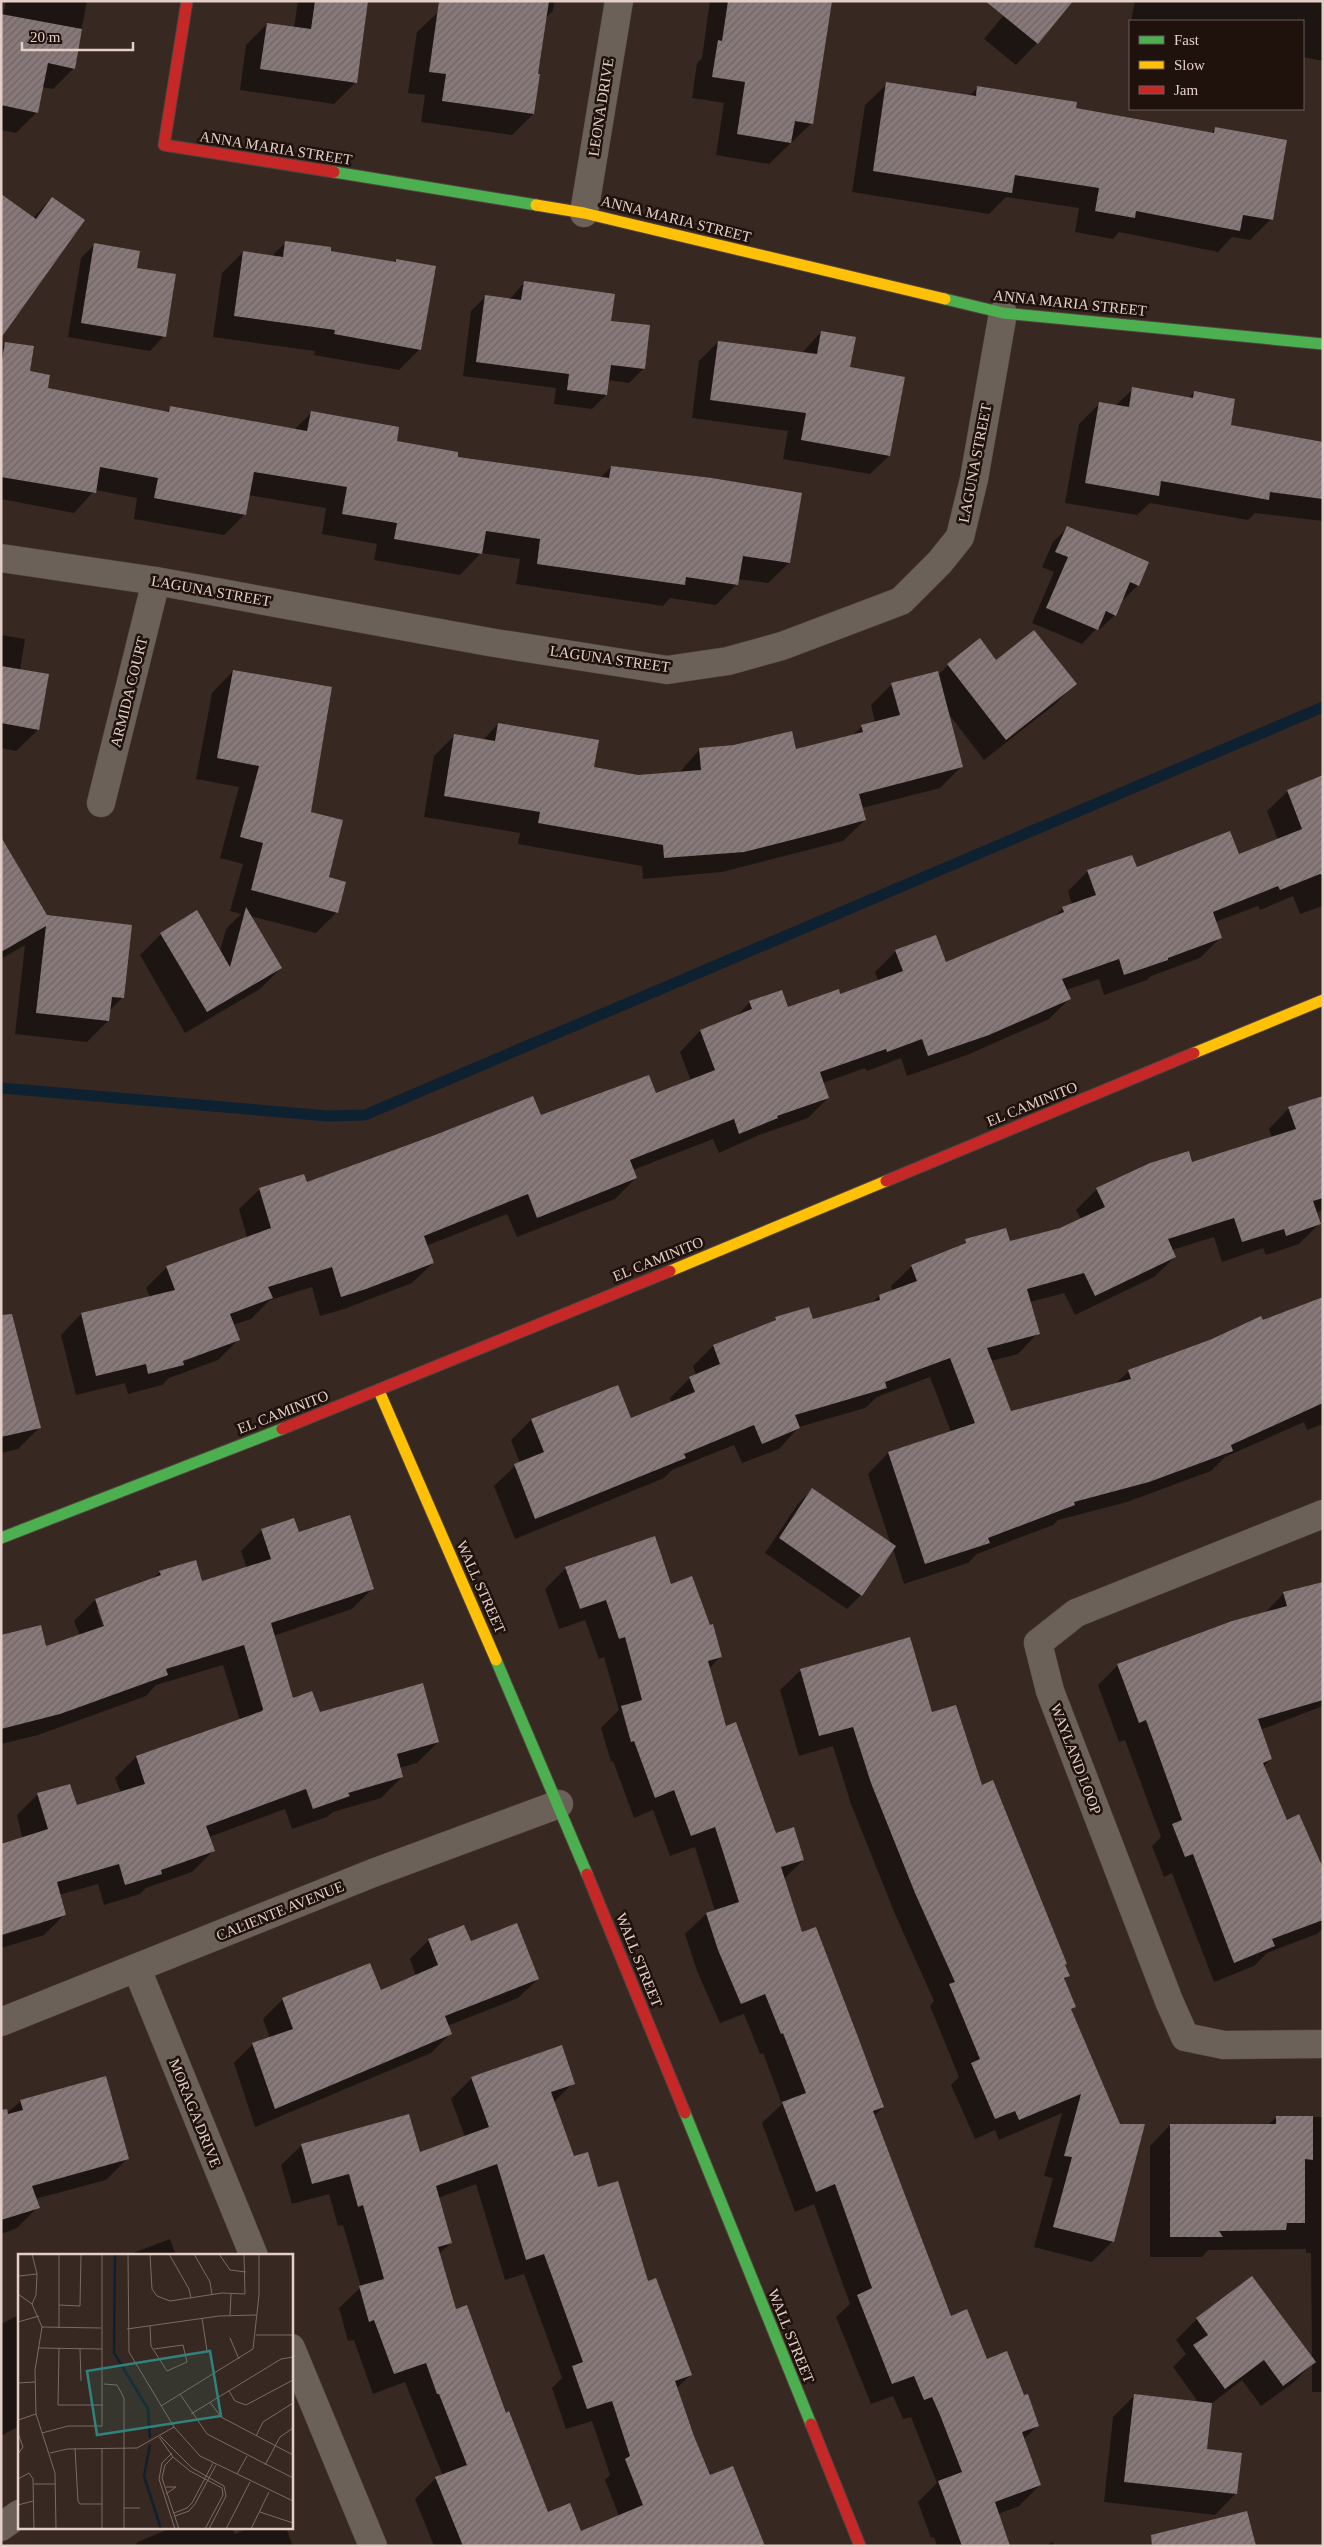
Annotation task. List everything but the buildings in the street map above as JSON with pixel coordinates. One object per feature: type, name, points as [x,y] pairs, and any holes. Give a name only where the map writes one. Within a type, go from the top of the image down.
[{"type":"street","name":"ANNA MARIA STREET","points":[[187,1],[164,144],[584,213],[1003,313],[1323,344]]},
{"type":"street","name":"LEONA DRIVE","points":[[584,213],[619,1]]},
{"type":"street","name":"LAGUNA STREET","points":[[1,558],[156,581],[489,642],[667,670],[728,661],[782,646],[901,601],[940,562],[960,537],[974,480],[1003,313]]},
{"type":"street","name":"ARMIDA COURT","points":[[100,803],[156,581]]},
{"type":"street","name":"EL CAMINITO","points":[[1,1538],[379,1391],[1323,1000]]},
{"type":"street","name":"WALL STREET","points":[[379,1391],[559,1804],[860,2546]]},
{"type":"street","name":"WAYLAND LOOP","points":[[1323,1514],[1076,1613],[1038,1643],[1050,1691],[1169,2001],[1185,2036],[1224,2045],[1323,2044]]},
{"type":"street","name":"CALIENTE AVENUE","points":[[1,2022],[373,1873],[559,1804]]},
{"type":"street","name":"MORAGA DRIVE","points":[[137,1969],[253,2254]]},
{"type":"street","points":[[292,2353],[298,2383],[374,2546]]},
{"type":"street","points":[[1,2527],[18,2515]]},
{"type":"waterway","points":[[1,1088],[328,1116],[365,1115],[1323,707]]},
{"type":"traffic: fast","points":[[334,172],[536,205]]},
{"type":"traffic: fast","points":[[945,299],[1003,313],[1323,344]]},
{"type":"traffic: fast","points":[[1,1538],[282,1429]]},
{"type":"traffic: fast","points":[[496,1660],[587,1874]]},
{"type":"traffic: fast","points":[[685,2113],[811,2424]]},
{"type":"traffic: slow","points":[[536,205],[584,213],[945,299]]},
{"type":"traffic: slow","points":[[1194,1053],[1323,1000]]},
{"type":"traffic: slow","points":[[670,1271],[886,1181]]},
{"type":"traffic: slow","points":[[379,1391],[496,1660]]},
{"type":"traffic: jam","points":[[187,1],[164,145],[334,172]]},
{"type":"traffic: jam","points":[[886,1181],[1194,1053]]},
{"type":"traffic: jam","points":[[282,1429],[670,1271]]},
{"type":"traffic: jam","points":[[587,1874],[685,2113]]},
{"type":"traffic: jam","points":[[811,2424],[860,2546]]}]
